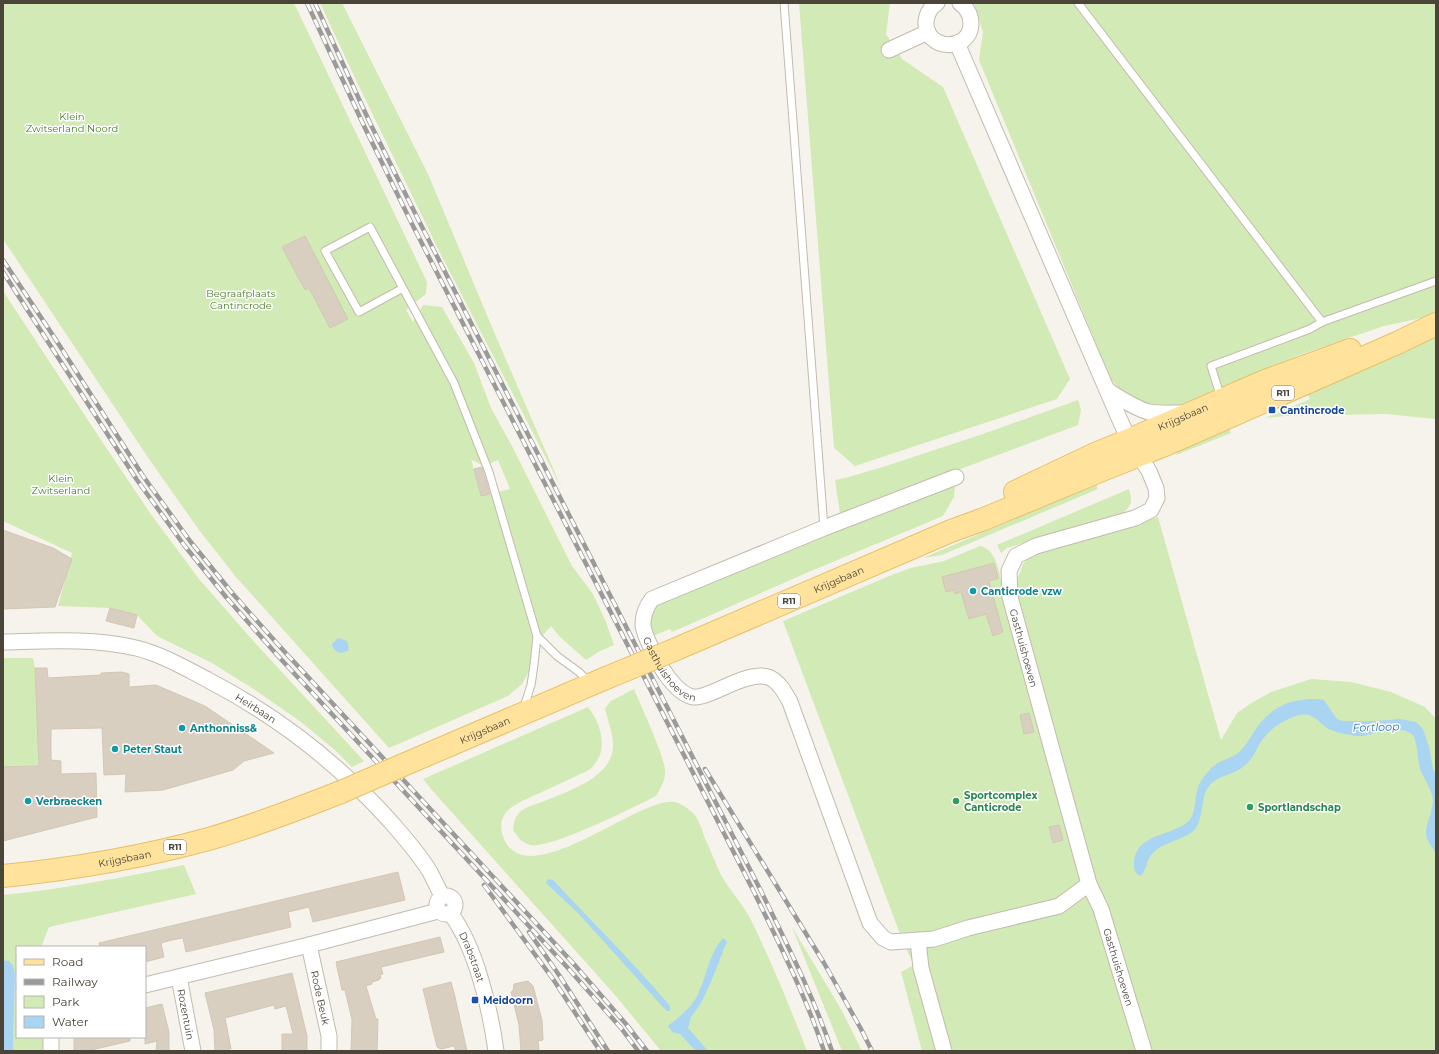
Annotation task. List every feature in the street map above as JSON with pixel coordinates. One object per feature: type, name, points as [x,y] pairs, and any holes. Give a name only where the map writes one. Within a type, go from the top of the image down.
[{"type":"main road","name":"Krijgsbaan","points":[[1134,448],[1193,412],[1301,367],[1398,334],[1431,326]]},
{"type":"main road","name":"Krijgsbaan","points":[[3,876],[82,866],[205,840],[266,820],[341,792],[951,531],[984,519],[1134,448],[1390,347],[1431,326]]},
{"type":"street","points":[[935,3],[927,17],[926,25],[928,32],[937,42],[950,45],[963,39],[971,26],[971,18],[968,11],[960,3]]},
{"type":"street","points":[[889,50],[928,32]]},
{"type":"street","name":"Gasthuishoeven","points":[[957,43],[1107,390],[1134,448],[1149,471],[1156,488],[1157,498],[1151,510],[1135,518],[1036,546],[1016,556],[1009,571],[1010,596],[1089,884],[1101,909],[1144,1051]]},
{"type":"street","points":[[1107,390],[1149,412],[1170,414],[1193,412]]},
{"type":"street","points":[[824,528],[956,477]]},
{"type":"street","name":"Gasthuishoeven","points":[[824,528],[652,599],[644,611],[643,625],[645,635],[667,676],[680,690],[693,697],[758,676],[769,677],[777,683],[790,702],[870,923],[878,933],[888,941],[895,942],[934,939],[968,928],[1058,906],[1089,884]]},
{"type":"street","name":"Heirbaan","points":[[3,642],[102,642],[137,649],[189,670],[256,708],[314,748],[361,790],[401,834],[429,871],[442,896],[438,900],[436,906],[444,912]]},
{"type":"street","points":[[146,985],[444,912]]},
{"type":"street","name":"Drabstraat","points":[[444,912],[460,926],[472,955],[487,1005],[496,1051]]},
{"type":"street","points":[[918,941],[921,968],[944,1051]]},
{"type":"street","name":"Rode Beuk","points":[[309,945],[329,1036],[329,1051]]},
{"type":"street","name":"Rozentuin","points":[[179,977],[194,1051]]},
{"type":"street","points":[[51,1051],[52,1038]]},
{"type":"lane","points":[[784,3],[824,528]]},
{"type":"lane","points":[[1078,3],[1322,322]]},
{"type":"lane","points":[[403,288],[359,312],[326,251],[370,226],[454,383],[490,472],[537,636],[531,685],[522,715]]},
{"type":"lane","points":[[1221,400],[1211,366],[1310,329],[1322,322],[1436,281]]},
{"type":"lane","points":[[537,636],[557,656],[579,672],[599,681]]},
{"type":"green space","name":"Begraafplaats Cantincrode","points":[[3,3],[294,3],[427,282],[426,294],[406,310],[413,322],[423,305],[442,307],[474,363],[491,408],[512,446],[572,566],[593,594],[606,622],[614,645],[600,651],[586,660],[560,637],[551,626],[534,645],[532,666],[522,684],[508,696],[389,748],[236,577],[199,530],[149,459],[3,239]],"holes":[[[471,459],[483,466],[498,460],[510,489],[481,496]]]},
{"type":"green space","points":[[320,3],[342,3],[428,174],[562,489],[440,253]]},
{"type":"green space","points":[[799,3],[890,3],[886,34],[902,59],[943,87],[1070,379],[1057,399],[855,466],[834,448]]},
{"type":"green space","points":[[974,3],[1436,3],[1436,315],[1384,326],[1299,355],[1223,389],[1174,408],[1145,405],[1121,390],[1111,380],[979,60],[983,32]]},
{"type":"green space","name":"Klein Zwitserland","points":[[3,291],[150,513],[199,579],[256,644],[364,761],[352,767],[336,751],[301,722],[255,690],[212,663],[157,636],[137,615],[110,608],[58,606],[72,553],[3,521]]},
{"type":"green space","points":[[1436,334],[1436,419],[1386,414],[1285,416],[1265,418],[1310,399],[1305,388]]},
{"type":"green space","points":[[1078,400],[1081,410],[1078,425],[840,514],[835,480],[883,467],[983,434]]},
{"type":"green space","points":[[1226,422],[1231,433],[1176,455],[1183,445]]},
{"type":"green space","points":[[1096,484],[1098,489],[942,555],[923,558]]},
{"type":"green space","points":[[955,485],[954,497],[943,516],[811,571],[672,632],[670,629],[653,636],[650,625],[650,616],[654,609],[664,602],[787,549]]},
{"type":"green space","points":[[1129,489],[1131,502],[1129,507],[1123,513],[1007,548],[1001,553],[997,545]]},
{"type":"green space","name":"Sportlandschap","points":[[1158,517],[1221,740],[1237,713],[1253,702],[1271,692],[1311,679],[1351,682],[1391,692],[1425,707],[1436,719],[1436,1051],[922,1051],[901,972],[914,965],[903,942],[783,621],[894,574],[911,568],[944,561],[980,546],[986,548],[994,558],[999,571],[1003,590],[1014,588],[1023,564],[1030,556],[1055,547]]},
{"type":"green space","points":[[3,658],[33,658],[35,668],[39,766],[3,767]]},
{"type":"green space","points":[[634,689],[662,757],[665,773],[662,785],[656,796],[593,826],[556,841],[531,845],[522,841],[513,829],[516,817],[521,811],[576,788],[598,774],[606,766],[612,756],[613,744],[605,708],[611,701]]},
{"type":"green space","points":[[588,707],[597,722],[602,739],[600,756],[596,763],[589,770],[516,804],[507,811],[502,820],[501,826],[504,839],[517,853],[536,856],[559,850],[657,804],[674,802],[687,808],[694,814],[699,822],[721,875],[751,920],[766,952],[807,1051],[661,1051],[615,995],[423,779]]},
{"type":"green space","points":[[184,865],[196,894],[49,927],[41,946],[16,946],[16,1038],[46,1038],[45,1051],[13,1051],[15,974],[9,961],[3,960],[3,895],[71,886]]},
{"type":"green space","points":[[792,927],[842,1011],[862,1051],[842,1051]]},
{"type":"water","points":[[338,638],[347,641],[349,650],[342,653],[337,652],[333,648],[332,644]]},
{"type":"water","name":"Fortloop","points":[[1309,699],[1324,700],[1336,718],[1342,721],[1400,719],[1416,722],[1423,729],[1429,747],[1433,769],[1436,774],[1436,853],[1428,842],[1426,833],[1433,800],[1430,788],[1420,769],[1414,737],[1410,733],[1398,730],[1390,730],[1362,736],[1350,735],[1327,728],[1310,715],[1301,715],[1290,718],[1275,726],[1263,738],[1253,756],[1246,764],[1239,770],[1213,782],[1209,786],[1204,796],[1200,819],[1195,829],[1185,836],[1156,850],[1149,858],[1142,874],[1140,876],[1137,874],[1134,866],[1136,853],[1142,845],[1150,839],[1178,828],[1186,823],[1194,812],[1196,794],[1204,776],[1218,763],[1240,751],[1246,745],[1260,724],[1274,711],[1288,703]]},
{"type":"water","points":[[548,879],[553,880],[642,974],[670,1006],[670,1011],[667,1011],[662,1006],[579,914],[546,883]]},
{"type":"water","points":[[723,938],[727,941],[711,982],[701,1003],[691,1017],[688,1028],[708,1051],[696,1051],[680,1034],[672,1032],[668,1026],[686,1011],[693,1002],[702,985],[712,956]]},
{"type":"water","points":[[3,960],[9,961],[13,966],[15,974],[13,1051],[3,1051]]},
{"type":"building","points":[[305,236],[348,319],[330,328],[309,288],[305,290],[282,247]]},
{"type":"building","points":[[482,467],[490,494],[481,496],[474,469]]},
{"type":"building","points":[[3,530],[53,548],[72,559],[55,607],[3,609]]},
{"type":"building","name":"Canticrode vzw","points":[[994,563],[998,578],[989,581],[1003,632],[993,636],[986,614],[969,619],[961,592],[955,594],[954,590],[946,592],[942,577]]},
{"type":"building","points":[[110,608],[137,615],[134,628],[106,621]]},
{"type":"building","points":[[35,668],[47,668],[48,678],[101,675],[101,673],[122,672],[129,674],[129,687],[156,685],[205,706],[274,753],[244,761],[233,770],[163,790],[125,792],[126,774],[104,775],[102,728],[51,729],[51,760],[61,761],[61,774],[96,773],[97,817],[3,841],[3,767],[39,766]]},
{"type":"building","points":[[1029,713],[1034,732],[1024,734],[1020,715]]},
{"type":"building","points":[[1059,825],[1063,840],[1053,843],[1049,827]]},
{"type":"building","points":[[398,872],[405,900],[313,922],[309,907],[288,912],[291,927],[186,952],[183,938],[172,940],[161,943],[164,957],[146,962],[146,946],[100,946],[99,943]]},
{"type":"building","points":[[440,937],[444,952],[381,967],[383,974],[380,975],[381,978],[366,986],[376,1019],[378,1019],[377,1051],[351,1051],[352,1020],[345,990],[342,990],[336,962]]},
{"type":"building","points":[[292,973],[307,1036],[307,1051],[282,1051],[282,1034],[293,1034],[286,1006],[275,1009],[274,1005],[225,1018],[231,1049],[228,1049],[228,1051],[215,1051],[214,1030],[205,993]]},
{"type":"building","points":[[528,981],[533,986],[542,1020],[543,1040],[538,1041],[539,1051],[521,1051],[519,1025],[511,992],[513,991],[514,984]]},
{"type":"building","points":[[451,982],[467,1051],[456,1051],[454,1046],[441,1049],[437,1047],[423,989]]},
{"type":"building","points":[[162,1004],[169,1032],[169,1051],[156,1051],[157,1041],[145,1044],[146,1008]]},
{"type":"building","points":[[74,1038],[130,1038],[130,1041],[87,1051],[74,1051]]},
{"type":"railway","points":[[307,3],[364,126],[412,224],[754,892],[801,990],[824,1051]]},
{"type":"railway","points":[[315,3],[370,123],[419,221],[760,889],[808,989],[832,1051]]},
{"type":"railway","points":[[3,260],[143,476],[190,541],[233,594],[573,963],[626,1024],[647,1051]]},
{"type":"railway","points":[[3,272],[137,480],[184,545],[226,597],[278,656],[567,967],[621,1028],[638,1051]]},
{"type":"railway","points":[[705,769],[824,963],[872,1051]]},
{"type":"railway","points":[[484,885],[553,979],[600,1051]]},
{"type":"railway","points":[[529,932],[559,975],[608,1051]]},
{"type":"place","name":"Cantincrode","points":[[1272,410]]},
{"type":"place","name":"Canticrode vzw","points":[[973,591]]},
{"type":"place","name":"Anthonniss&","points":[[182,728]]},
{"type":"place","name":"Peter Staut","points":[[115,749]]},
{"type":"place","name":"Verbraecken","points":[[28,801]]},
{"type":"place","name":"Sportcomplex Canticrode","points":[[956,801]]},
{"type":"place","name":"Sportlandschap","points":[[1250,807]]},
{"type":"place","name":"Meidoorn","points":[[475,1000]]},
{"type":"park label","name":"Klein Zwitserland Noord","points":[[72,122]]}]
